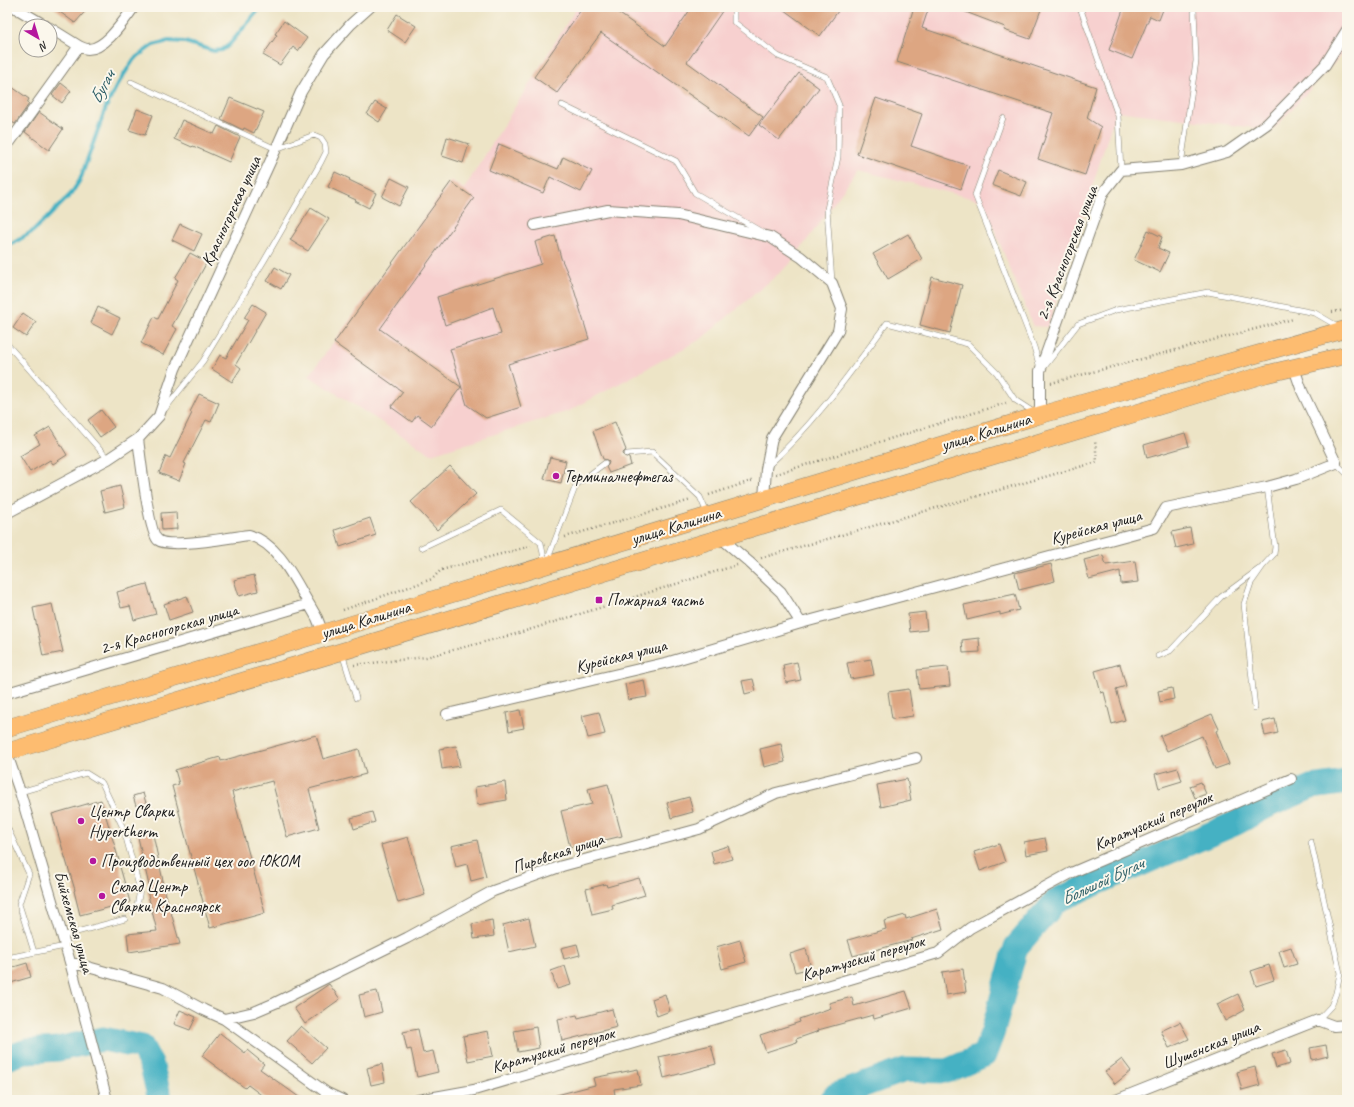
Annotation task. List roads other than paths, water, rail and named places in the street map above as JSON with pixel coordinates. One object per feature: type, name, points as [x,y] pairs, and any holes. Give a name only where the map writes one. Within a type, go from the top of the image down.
[{"type":"main road","name":"улица Калинина","points":[[7,728],[1040,415],[1346,330]]},
{"type":"main road","name":"улица Калинина","points":[[7,753],[344,659],[468,614],[552,588],[1266,374],[1347,355]]},
{"type":"main road","points":[[545,566],[552,588]]},
{"type":"main road","points":[[462,591],[468,614]]},
{"type":"street","points":[[14,7],[33,18]]},
{"type":"street","points":[[58,33],[79,46],[88,49],[97,46],[107,41],[134,7]]},
{"type":"street","name":"Красногорская улица","points":[[7,513],[108,459],[138,439],[159,416],[175,369],[276,150],[301,92],[324,54],[351,24],[370,7]]},
{"type":"street","points":[[1121,170],[1181,165],[1227,152],[1266,124],[1325,65],[1347,30]]},
{"type":"street","points":[[7,146],[79,46]]},
{"type":"street","name":"2-я Красногорская улица","points":[[1040,415],[1040,371],[1103,193],[1121,170]]},
{"type":"street","points":[[535,225],[608,210],[678,215],[770,237],[801,257],[832,283],[842,309],[838,331],[772,438],[765,473],[764,499]]},
{"type":"street","points":[[1294,368],[1302,391],[1336,463]]},
{"type":"street","points":[[138,439],[151,522],[155,538],[163,543],[187,543],[249,535],[259,538],[276,551],[318,618],[323,633]]},
{"type":"street","name":"Курейская улица","points":[[447,714],[669,662],[801,624],[1154,528],[1166,508],[1267,487],[1296,479],[1336,463]]},
{"type":"street","points":[[721,538],[781,592],[801,624]]},
{"type":"street","name":"2-я Красногорская улица","points":[[7,693],[309,604]]},
{"type":"street","name":"Бийхемская улица","points":[[7,753],[20,792],[62,936]]},
{"type":"street","name":"Пировская улица","points":[[224,1018],[254,1012],[275,1003],[407,938],[493,891],[562,866],[699,829],[776,793],[916,758]]},
{"type":"street","name":"Каратузский переулок","points":[[418,1100],[474,1090],[938,953],[970,928],[1071,873],[1291,779]]},
{"type":"street","name":"Бийхемская улица","points":[[65,946],[107,1100]]},
{"type":"street","points":[[70,962],[162,988],[204,1010],[224,1018],[327,1093],[342,1100]]},
{"type":"street","points":[[1318,1020],[1334,1026],[1347,1025]]},
{"type":"street","name":"Шушенская улица","points":[[1116,1100],[1318,1020]]},
{"type":"lane","points":[[734,7],[734,22],[778,56],[827,77],[839,105],[838,157],[827,209],[832,283]]},
{"type":"lane","points":[[1078,7],[1081,10],[1118,116],[1121,170]]},
{"type":"lane","points":[[1181,165],[1196,61],[1194,9],[1196,7]]},
{"type":"lane","points":[[131,82],[276,150],[314,135],[321,138],[325,144],[326,152],[264,261],[203,361],[159,416]]},
{"type":"lane","points":[[562,105],[676,160],[695,193],[770,237]]},
{"type":"lane","points":[[1003,118],[975,196],[1034,347],[1040,371]]},
{"type":"lane","points":[[1040,371],[1078,324],[1116,310],[1208,292],[1315,313],[1346,330]]},
{"type":"lane","points":[[765,473],[845,380],[887,323],[968,344],[997,373],[1015,400],[1040,415]]},
{"type":"lane","points":[[7,344],[108,459]]},
{"type":"lane","points":[[627,454],[652,452],[700,497],[708,516]]},
{"type":"lane","points":[[545,566],[576,485],[605,463]]},
{"type":"lane","points":[[1336,463],[1347,474]]},
{"type":"lane","points":[[1255,708],[1244,604],[1251,583],[1274,554],[1275,547],[1267,487]]},
{"type":"lane","points":[[421,548],[501,510],[541,543],[545,566]]},
{"type":"lane","points":[[1158,656],[1170,651],[1221,598],[1263,566]]},
{"type":"lane","points":[[344,659],[356,698]]},
{"type":"lane","points":[[20,792],[86,773],[102,783],[124,830],[140,890],[137,906]]},
{"type":"lane","points":[[7,827],[29,874],[19,904],[34,952]]},
{"type":"lane","points":[[1311,842],[1340,973],[1336,993],[1331,1006],[1318,1020]]},
{"type":"lane","points":[[7,958],[65,946],[62,936],[125,919]]},
{"type":"waterway","name":"Бугач","points":[[7,247],[33,231],[71,194],[80,180],[106,107],[116,87],[134,59],[153,45],[169,41],[185,42],[214,51],[222,50],[229,45],[261,7]]},
{"type":"waterway","name":"Большой Бугач","points":[[832,1100],[836,1095],[905,1070],[947,1071],[984,1055],[993,1031],[1016,947],[1057,900],[1236,823],[1269,805],[1311,787],[1347,782]]},
{"type":"waterway","name":"Большой Бугач","points":[[7,1058],[27,1051],[58,1049],[103,1039],[142,1047],[152,1066],[160,1100]]},
{"type":"place","name":"Терминалнефтегаз","points":[[556,476]]},
{"type":"place","name":"Пожарная часть","points":[[599,600]]},
{"type":"place","name":"Центр Сварки Hypertherm","points":[[81,821]]},
{"type":"place","name":"Производственный цех ооо ЮКОМ","points":[[93,861]]},
{"type":"place","name":"Склад Центр Сварки Красноярск","points":[[102,896]]}]
